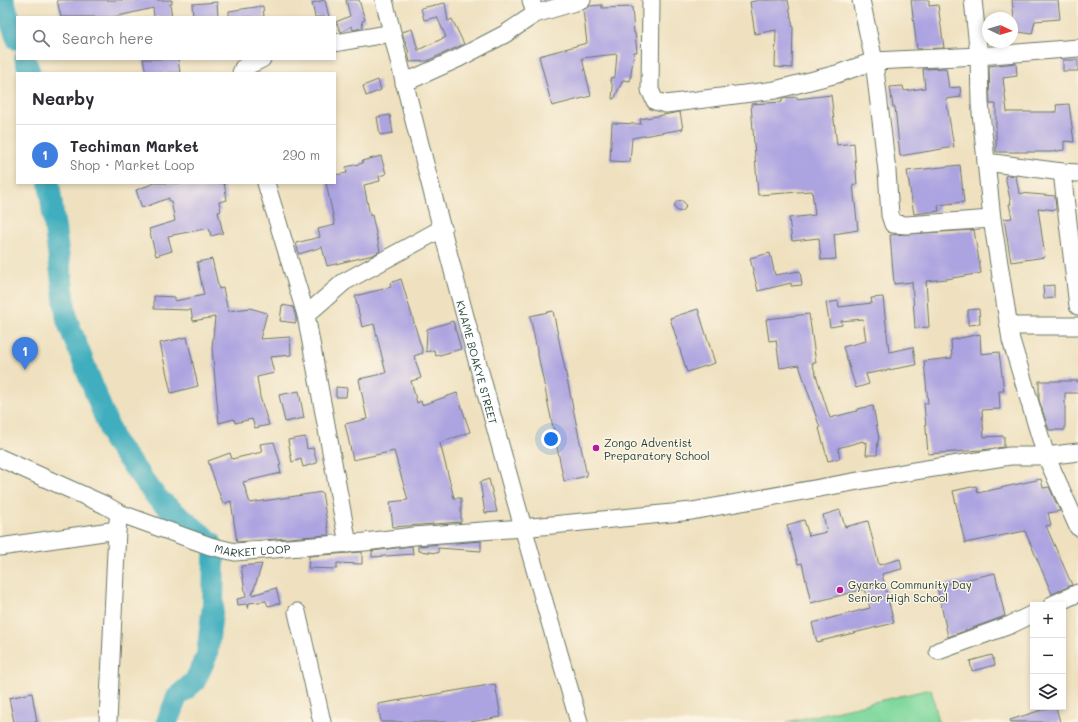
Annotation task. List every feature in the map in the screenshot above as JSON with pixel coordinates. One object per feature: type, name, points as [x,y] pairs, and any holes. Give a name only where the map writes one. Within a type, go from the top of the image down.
[{"type":"street","name":"KWAME BOAKYE STREET","points":[[384,0],[404,83],[522,528],[579,722]]},
{"type":"street","points":[[404,83],[459,58],[498,37],[533,7],[582,0]]},
{"type":"street","points":[[651,0],[650,90],[655,101],[666,104],[776,90],[837,74],[874,61],[979,56],[1078,48]]},
{"type":"street","points":[[861,0],[874,61],[888,171],[890,215],[894,224],[906,225],[992,219]]},
{"type":"street","points":[[973,0],[979,56],[980,103],[992,219],[1011,340],[1046,456],[1078,527]]},
{"type":"street","points":[[336,43],[392,33]]},
{"type":"street","points":[[241,72],[243,68],[260,60]]},
{"type":"street","points":[[986,162],[1070,172],[1078,306]]},
{"type":"street","points":[[266,184],[306,315],[348,544]]},
{"type":"street","points":[[306,315],[344,282],[442,228]]},
{"type":"street","points":[[1009,326],[1078,326]]},
{"type":"street","name":"MARKET LOOP","points":[[0,458],[105,505],[119,513],[210,546],[235,552],[348,544],[414,536],[522,528],[692,511],[908,472],[1010,456],[1046,456],[1078,452]]},
{"type":"street","points":[[108,722],[116,530],[119,513]]},
{"type":"street","points":[[0,547],[116,530]]},
{"type":"street","points":[[1058,602],[1078,593]]},
{"type":"street","points":[[297,612],[322,722]]},
{"type":"street","points":[[938,651],[1010,625],[1030,615]]},
{"type":"green space","points":[[931,689],[939,722],[787,722]]},
{"type":"building","points":[[57,0],[172,0],[172,4],[170,4],[172,16],[154,16],[153,8],[118,16],[61,16]]},
{"type":"building","points":[[325,0],[329,16],[315,16],[312,3]]},
{"type":"building","points":[[346,0],[359,0],[365,20],[362,21],[363,28],[353,30],[352,26],[341,32],[336,22],[350,16]]},
{"type":"building","points":[[759,0],[788,0],[793,28],[792,68],[775,67],[776,30],[755,34],[750,2]]},
{"type":"building","points":[[911,0],[929,0],[929,6],[938,5],[944,48],[917,49]]},
{"type":"building","points":[[1012,0],[1058,0],[1060,19],[1035,21],[1032,34],[1018,32],[1018,12],[1013,12]]},
{"type":"building","points":[[217,2],[218,16],[193,16],[192,4]]},
{"type":"building","points":[[445,3],[448,21],[452,19],[464,44],[427,61],[410,62],[409,53],[402,32],[412,29],[418,50],[446,37],[437,17],[424,20],[421,8]]},
{"type":"building","points":[[602,5],[602,8],[632,7],[637,52],[634,52],[630,81],[623,80],[614,99],[612,99],[613,88],[610,78],[615,77],[617,54],[582,58],[591,96],[552,106],[539,56],[587,43],[583,10],[590,6]]},
{"type":"building","points":[[263,6],[264,16],[229,16],[229,11]]},
{"type":"building","points":[[143,60],[178,60],[180,72],[146,72]]},
{"type":"building","points":[[1063,60],[1078,60],[1078,71],[1063,71]]},
{"type":"building","points":[[1016,63],[1017,76],[1003,78],[1007,112],[1057,112],[1056,105],[1069,104],[1074,142],[1064,141],[1064,150],[1051,152],[996,152],[996,104],[990,104],[989,66]]},
{"type":"building","points":[[946,68],[949,88],[960,87],[961,97],[946,99],[954,147],[900,156],[895,107],[893,107],[890,87],[903,86],[904,91],[925,88],[923,69]]},
{"type":"building","points":[[378,80],[381,90],[366,96],[363,86]]},
{"type":"building","points":[[831,95],[837,145],[854,143],[857,185],[853,185],[858,230],[834,234],[836,259],[821,260],[819,238],[792,241],[789,218],[815,215],[812,191],[758,195],[751,104],[782,102],[783,98],[797,97],[797,99]]},
{"type":"building","points":[[680,112],[683,129],[632,138],[630,162],[610,161],[612,123],[641,124],[640,119]]},
{"type":"building","points":[[390,115],[393,133],[380,135],[377,117]]},
{"type":"building","points":[[381,156],[386,174],[379,176],[380,181],[364,185],[370,216],[372,215],[380,251],[373,255],[327,266],[322,247],[299,254],[296,243],[320,237],[318,229],[335,225],[326,184],[336,184],[336,175],[347,173],[346,167],[363,163],[362,161]]},
{"type":"building","points":[[960,165],[964,202],[938,205],[939,211],[914,214],[907,171]]},
{"type":"building","points":[[1005,176],[1016,176],[1019,193],[1055,196],[1056,210],[1038,208],[1045,257],[1011,262],[1004,219],[1012,218],[1009,204],[1011,204]]},
{"type":"building","points":[[152,184],[224,184],[227,200],[219,202],[221,211],[218,212],[223,233],[211,236],[209,228],[168,236],[172,251],[156,256],[149,229],[175,221],[171,201],[169,201],[169,198],[142,208],[136,190]]},
{"type":"building","points":[[678,201],[682,201],[684,202],[684,210],[678,211],[675,208],[675,204]]},
{"type":"building","points":[[974,230],[981,273],[926,281],[929,327],[915,328],[912,282],[894,284],[890,235]]},
{"type":"building","points":[[770,253],[775,275],[800,271],[802,285],[791,286],[791,283],[758,291],[750,258]]},
{"type":"building","points":[[212,259],[219,289],[223,288],[228,311],[250,308],[267,313],[260,339],[290,337],[291,355],[270,357],[274,373],[257,377],[260,397],[269,425],[255,428],[252,419],[235,423],[234,419],[219,423],[212,348],[215,317],[193,321],[191,310],[154,309],[154,296],[175,297],[175,301],[204,295],[197,262]]},
{"type":"building","points":[[401,279],[423,353],[414,356],[421,378],[411,381],[417,403],[421,401],[422,405],[457,393],[470,432],[440,443],[454,498],[461,498],[461,522],[393,527],[390,502],[408,500],[394,451],[353,460],[345,424],[367,419],[359,379],[386,373],[374,324],[362,327],[355,296],[391,287],[390,283]]},
{"type":"building","points":[[1054,285],[1054,298],[1044,299],[1043,286]]},
{"type":"building","points":[[883,297],[889,352],[913,347],[916,365],[866,374],[869,384],[856,388],[843,347],[866,341],[863,319],[841,321],[842,325],[830,327],[826,303],[838,301],[839,307],[872,303],[871,298]]},
{"type":"building","points":[[282,305],[293,307],[296,323],[280,321]]},
{"type":"building","points":[[698,309],[715,363],[687,372],[670,318]]},
{"type":"building","points":[[979,309],[980,324],[968,325],[968,310]]},
{"type":"building","points":[[553,311],[587,476],[564,481],[530,316]]},
{"type":"building","points":[[809,314],[816,363],[812,363],[830,418],[857,411],[857,409],[873,406],[879,439],[877,455],[866,455],[867,442],[864,443],[863,441],[838,448],[840,458],[828,461],[820,428],[799,365],[780,368],[776,340],[769,341],[766,319]]},
{"type":"building","points":[[453,321],[461,349],[436,356],[434,350],[426,352],[427,329]]},
{"type":"building","points":[[980,334],[981,354],[999,352],[1004,391],[999,391],[1000,409],[982,410],[984,437],[1004,436],[1004,447],[928,454],[924,403],[928,403],[924,361],[952,358],[951,340]]},
{"type":"building","points":[[187,337],[198,386],[171,393],[160,343]]},
{"type":"building","points":[[1039,381],[1078,381],[1078,393],[1065,393],[1065,430],[1049,430],[1039,400]]},
{"type":"building","points":[[336,387],[347,388],[346,397],[336,397]]},
{"type":"building","points":[[299,391],[304,418],[285,422],[279,395]]},
{"type":"building","points":[[305,437],[307,449],[313,448],[317,463],[303,467],[301,459],[292,462],[288,440]]},
{"type":"building","points":[[274,442],[281,465],[279,465],[281,473],[243,482],[250,503],[322,492],[329,535],[237,542],[231,501],[223,504],[208,461],[230,453],[232,459],[262,452],[260,444]]},
{"type":"building","points":[[489,479],[497,512],[485,513],[480,482]]},
{"type":"building","points":[[1041,479],[1043,488],[1049,487],[1060,511],[1048,513],[1051,525],[1046,526],[1072,585],[1052,594],[1025,531],[965,543],[953,491],[976,486],[978,493]]},
{"type":"building","points":[[840,510],[845,527],[868,521],[879,565],[900,559],[902,569],[882,574],[894,623],[817,642],[812,623],[870,608],[865,589],[811,603],[802,563],[798,564],[787,525],[804,520],[809,536],[827,532],[823,515]]},
{"type":"building","points":[[481,541],[481,551],[438,548],[438,553],[418,551],[418,546]]},
{"type":"building","points":[[412,546],[413,554],[372,557],[372,551]]},
{"type":"building","points":[[362,552],[362,564],[337,563],[337,569],[308,568],[309,556]]},
{"type":"building","points":[[262,564],[252,595],[276,588],[280,603],[268,606],[266,601],[249,603],[248,609],[247,604],[238,605],[237,599],[246,597],[241,566]]},
{"type":"building","points":[[995,573],[1005,616],[948,637],[937,586]]},
{"type":"building","points":[[992,655],[995,665],[972,671],[970,661]]},
{"type":"building","points":[[495,684],[501,717],[470,722],[381,722],[378,704]]},
{"type":"building","points":[[32,693],[37,722],[14,722],[9,698]]},
{"type":"building","points":[[1042,710],[1057,710],[1060,722],[1011,722],[1010,720]]},
{"type":"waterway","points":[[3,0],[16,36]]},
{"type":"waterway","points":[[25,60],[30,72]]},
{"type":"waterway","points":[[49,184],[67,320],[114,441],[157,498],[211,542]]},
{"type":"waterway","points":[[167,722],[177,697],[195,681],[207,655],[213,605],[214,557]]},
{"type":"place","name":"Techiman Market","points":[[25,370]]},
{"type":"place","name":"Zongo Adventist Preparatory School","points":[[596,448]]},
{"type":"place","name":"Gyarko Community Day Senior High School","points":[[840,590]]}]
